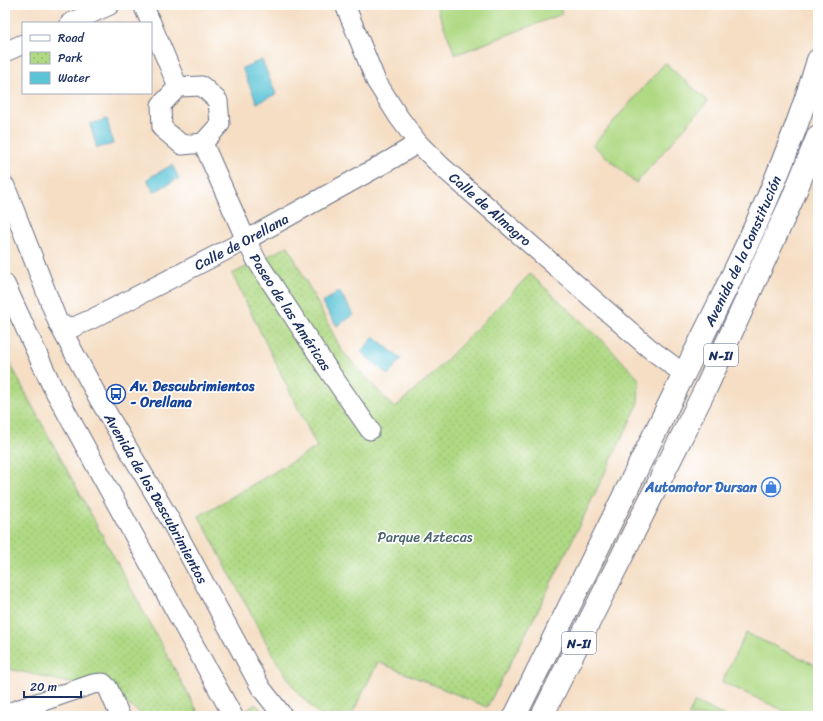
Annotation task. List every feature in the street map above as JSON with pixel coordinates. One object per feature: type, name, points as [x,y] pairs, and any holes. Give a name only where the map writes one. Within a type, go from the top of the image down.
[{"type":"main road","name":"Avenida de la Constitución","points":[[515,716],[718,306],[770,194],[818,60]]},
{"type":"main road","name":"Avenida de la Constitución","points":[[542,716],[710,379],[792,200],[818,136]]},
{"type":"street","points":[[72,22],[110,5]]},
{"type":"street","points":[[143,5],[151,22]]},
{"type":"street","name":"Calle de Almagro","points":[[345,5],[376,81],[398,116],[418,143],[441,166],[643,343],[684,374]]},
{"type":"street","points":[[152,25],[178,87]]},
{"type":"street","points":[[5,52],[22,44]]},
{"type":"street","points":[[202,86],[218,102],[220,124],[203,143],[182,145],[162,128],[162,105],[178,87],[202,86]]},
{"type":"street","name":"Paseo de las Américas","points":[[203,143],[246,240],[261,268],[370,430]]},
{"type":"street","name":"Calle de Orellana","points":[[60,325],[74,327],[94,318],[246,240],[418,143]]},
{"type":"street","name":"Avenida de los Descubrimientos","points":[[5,186],[60,325],[100,401],[169,518],[261,688],[283,716]]},
{"type":"street","points":[[5,284],[52,386],[233,716]]},
{"type":"street","points":[[5,714],[93,684],[102,684],[108,688],[120,716]]},
{"type":"green space","points":[[436,5],[559,5],[562,14],[455,55]]},
{"type":"green space","points":[[665,63],[708,101],[636,183],[593,145]]},
{"type":"green space","name":"Parque Aztecas","points":[[288,246],[342,351],[394,408],[428,379],[530,274],[604,342],[639,379],[638,405],[537,612],[487,707],[378,662],[351,716],[320,716],[298,693],[274,657],[199,516],[317,447],[232,274]]},
{"type":"green space","points":[[5,353],[200,716],[145,716],[109,692],[5,668]]},
{"type":"green space","points":[[746,633],[818,666],[818,716],[795,716],[722,682]]},
{"type":"green space","points":[[695,702],[725,716],[688,716]]},
{"type":"green space","points":[[256,704],[266,716],[244,716],[242,713]]},
{"type":"water","points":[[262,60],[276,94],[257,103],[242,68]]},
{"type":"water","points":[[107,119],[113,144],[97,148],[90,124]]},
{"type":"water","points":[[172,165],[179,178],[154,192],[147,179]]},
{"type":"water","points":[[339,291],[354,315],[337,326],[322,303]]},
{"type":"water","points":[[374,337],[401,359],[388,375],[361,352]]},
{"type":"place","name":"Av. Descubrimientos - Orellana","points":[[116,394]]},
{"type":"place","name":"Automotor Dursan","points":[[771,487]]}]
